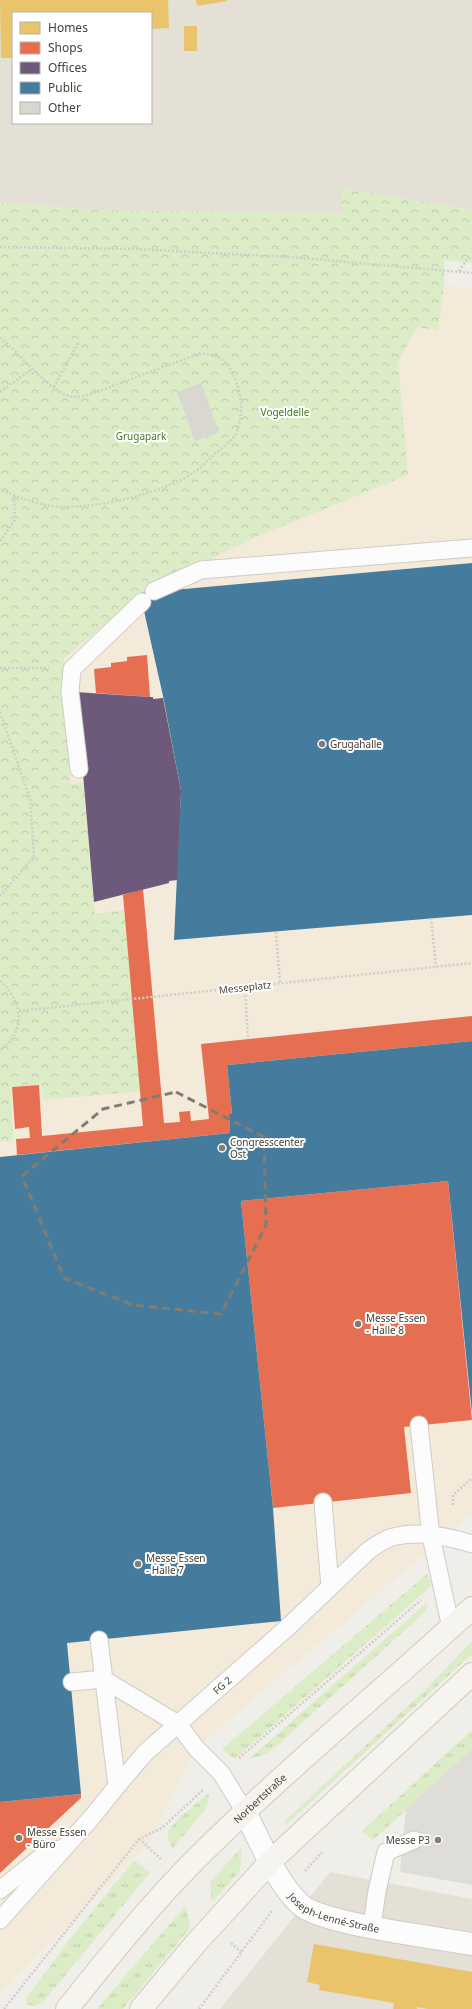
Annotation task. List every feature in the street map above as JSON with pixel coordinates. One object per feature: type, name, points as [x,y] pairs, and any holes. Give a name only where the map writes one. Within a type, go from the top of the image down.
[{"type":"main road","name":"Norbertstraße","points":[[67,2009],[103,1964],[180,1875],[245,1812],[472,1608]]},
{"type":"main road","points":[[141,2009],[196,1943],[271,1861],[472,1674]]},
{"type":"street","name":"Joseph-Lenné-Straße","points":[[245,1812],[288,1891],[302,1906],[331,1918],[472,1944]]},
{"type":"lane","points":[[79,769],[70,692],[72,669],[148,596],[201,570],[472,548]]},
{"type":"lane","points":[[420,1425],[431,1536],[451,1628]]},
{"type":"lane","points":[[323,1502],[330,1587]]},
{"type":"lane","name":"FG 2","points":[[0,1920],[93,1816],[145,1753],[288,1627],[369,1550],[384,1540],[397,1536],[455,1538],[472,1544]]},
{"type":"lane","points":[[99,1640],[117,1786]]},
{"type":"lane","points":[[72,1682],[103,1679],[178,1724],[196,1748],[221,1773],[245,1812]]},
{"type":"lane","points":[[372,1926],[377,1891],[386,1852],[414,1840]]},
{"type":"lane","name":"FG 2","points":[[0,1890],[41,1856],[64,1847]]},
{"type":"path","points":[[0,246],[133,249],[266,256],[472,273]]},
{"type":"path","points":[[459,271],[467,260],[472,257]]},
{"type":"path","points":[[0,338],[54,387],[64,394],[76,397],[91,394],[201,353],[216,355],[228,364],[236,383],[241,401],[240,418],[232,438],[199,469],[180,481],[158,489],[94,505],[67,507],[47,506],[14,496],[0,489]]},
{"type":"path","points":[[54,387],[78,343]]},
{"type":"path","points":[[0,392],[33,369]]},
{"type":"path","points":[[0,541],[15,520],[14,496]]},
{"type":"path","points":[[0,668],[72,669]]},
{"type":"path","points":[[0,712],[30,799],[34,857],[0,896]]},
{"type":"path","points":[[431,918],[436,967]]},
{"type":"path","points":[[276,932],[280,983]]},
{"type":"path","name":"Messeplatz","points":[[19,1011],[472,963]]},
{"type":"path","points":[[0,981],[12,994],[19,1011],[18,1023],[14,1035],[0,1050]]},
{"type":"path","points":[[245,987],[248,1039]]},
{"type":"path","points":[[455,1538],[453,1495],[472,1478]]},
{"type":"path","points":[[4,2009],[139,1839],[162,1828],[221,1773],[441,1583]]},
{"type":"path","points":[[199,2009],[288,1891],[324,1850]]},
{"type":"highlighted area","points":[[176,1092],[264,1137],[266,1225],[221,1314],[133,1305],[64,1278],[22,1176],[103,1109]]},
{"type":"shaded area","points":[[0,0],[472,0],[472,210],[342,188],[342,214],[89,210],[0,202]]},
{"type":"shaded area","points":[[444,285],[472,288],[472,1514],[196,1748],[149,1842],[0,1994],[0,1142],[13,1140],[10,1087],[41,1084],[43,1100],[124,911],[95,914],[84,784],[70,784],[64,658],[146,591],[258,536],[408,475],[398,362],[417,327],[438,331]]},
{"type":"shaded area","name":"Messe P3","points":[[472,1749],[472,1885],[400,1872],[406,1809]]},
{"type":"shaded area","points":[[330,1872],[472,1899],[472,2009],[220,2009]]},
{"type":"green space","name":"Grugapark","points":[[342,188],[472,210],[472,263],[444,260],[444,285],[438,331],[417,327],[398,362],[408,475],[258,536],[146,591],[64,658],[70,784],[84,783],[95,914],[124,910],[145,1091],[43,1100],[41,1084],[11,1087],[13,1140],[0,1142],[0,202],[89,210],[342,214]]},
{"type":"green space","points":[[427,1574],[432,1585],[236,1758],[232,1757],[222,1749]]},
{"type":"green space","points":[[426,1603],[428,1606],[426,1611],[280,1743],[266,1754],[249,1759]]},
{"type":"green space","points":[[472,1641],[472,1654],[289,1822],[286,1824],[284,1822],[426,1689]]},
{"type":"green space","points":[[472,1730],[472,1749],[373,1840],[362,1831]]},
{"type":"green space","points":[[209,1793],[208,1803],[205,1810],[173,1848],[168,1837],[170,1828]]},
{"type":"green space","points":[[240,1849],[242,1850],[240,1871],[212,1902],[210,1882]]},
{"type":"green space","points":[[134,1860],[150,1873],[42,2003],[35,2006],[28,2005],[26,1999],[69,1940]]},
{"type":"green space","points":[[186,1905],[190,1928],[123,2009],[97,2009]]},
{"type":"building: Homes","points":[[0,0],[168,0],[169,28],[152,29],[152,12],[12,12],[12,58],[1,58]]},
{"type":"building: Homes","points":[[196,0],[227,0],[227,1],[197,6]]},
{"type":"building: Homes","points":[[184,26],[197,26],[197,51],[184,51]]},
{"type":"building: Homes","points":[[314,1944],[472,1972],[472,2009],[428,2009],[417,2007],[417,2009],[393,2009],[394,2003],[319,1990],[320,1985],[307,1982]]},
{"type":"building: Shops","points":[[147,655],[150,697],[96,693],[94,669],[111,667],[111,663],[127,661],[127,657]]},
{"type":"building: Shops","points":[[143,889],[164,1123],[180,1122],[179,1112],[190,1111],[191,1121],[209,1119],[201,1044],[472,1016],[472,1041],[227,1065],[232,1114],[229,1114],[230,1133],[17,1155],[16,1139],[30,1138],[29,1127],[15,1129],[12,1087],[39,1085],[42,1136],[143,1126],[123,895]]},
{"type":"building: Shops","name":"Messe Essen - Halle 8","points":[[448,1181],[472,1420],[404,1427],[411,1493],[273,1508],[241,1201]]},
{"type":"building: Shops","name":"Messe Essen - Büro","points":[[81,1794],[81,1798],[0,1873],[0,1802]]},
{"type":"building: Offices","points":[[76,692],[153,697],[153,699],[163,698],[181,791],[178,880],[169,881],[169,883],[94,902]]},
{"type":"building: Public","name":"Grugahalle","points":[[472,563],[472,915],[174,940],[181,791],[163,696],[140,593]]},
{"type":"building: Public","name":"Messe Essen - Halle 7","points":[[472,1041],[472,1413],[448,1181],[241,1201],[273,1508],[281,1621],[67,1643],[81,1794],[0,1802],[0,1157],[230,1133],[229,1114],[232,1114],[227,1065]]},
{"type":"building: Other","points":[[201,383],[219,432],[195,441],[177,392]]},
{"type":"place","name":"Grugahalle","points":[[322,744]]},
{"type":"place","name":"Congresscenter Ost","points":[[222,1148]]},
{"type":"place","name":"Messe Essen - Halle 8","points":[[358,1324]]},
{"type":"place","name":"Messe Essen - Halle 7","points":[[138,1564]]},
{"type":"place","name":"Messe Essen - Büro","points":[[19,1838]]},
{"type":"place","name":"Messe P3","points":[[438,1840]]},
{"type":"park label","name":"Vogeldelle","points":[[285,412]]}]
